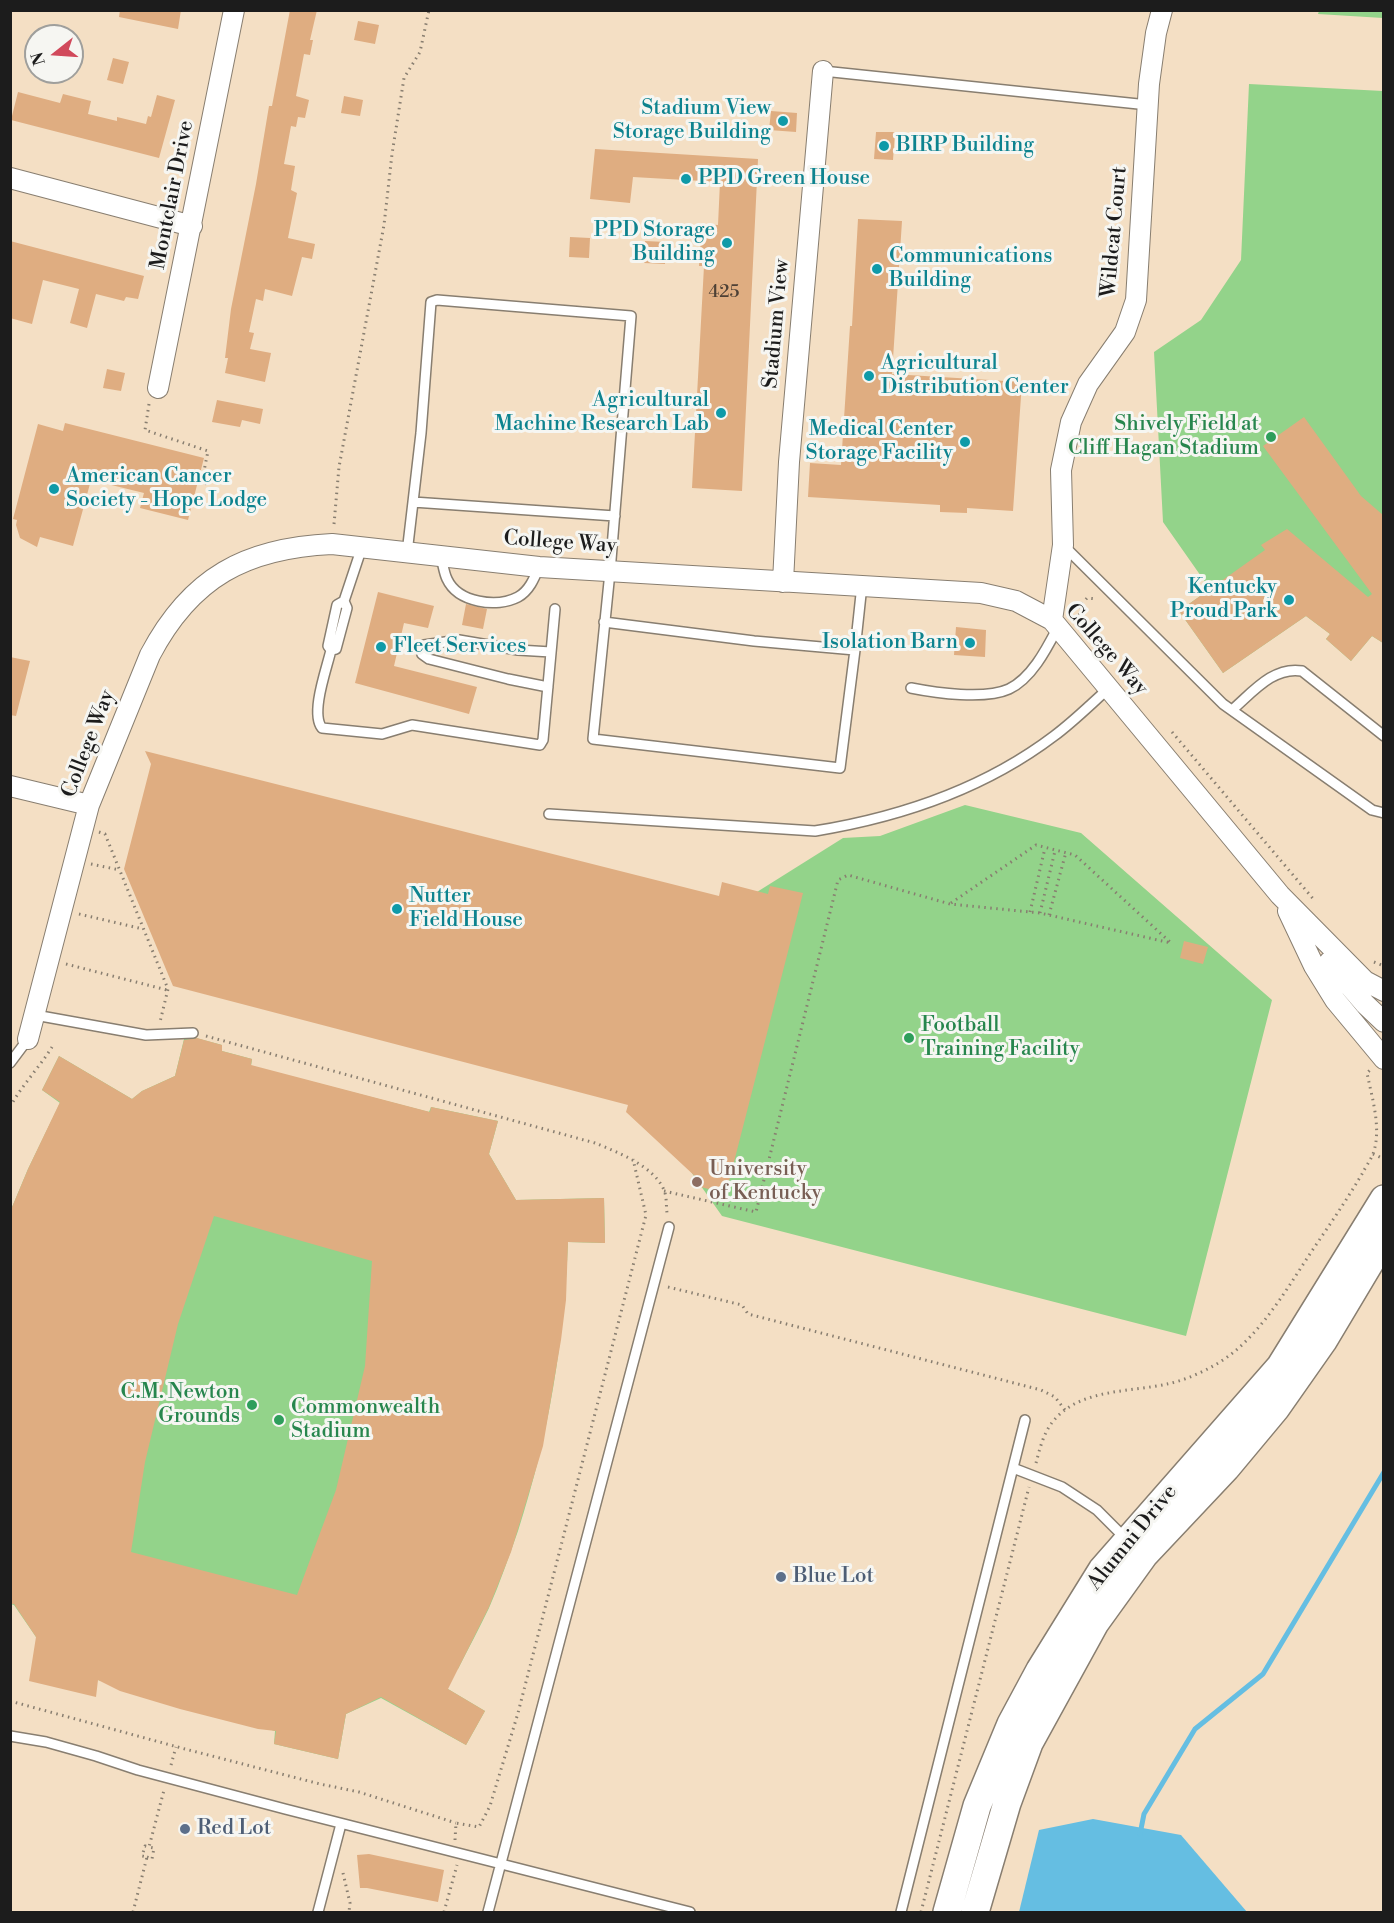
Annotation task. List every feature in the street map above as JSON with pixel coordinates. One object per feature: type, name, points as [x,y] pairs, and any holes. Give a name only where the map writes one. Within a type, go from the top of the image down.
[{"type":"main road","name":"Alumni Drive","points":[[975,1912],[1007,1803],[1029,1743],[1136,1548],[1280,1367],[1383,1199]]},
{"type":"main road","name":"Alumni Drive","points":[[947,1912],[977,1806],[1011,1724],[1040,1670],[1102,1570],[1136,1548],[1226,1467],[1276,1408],[1323,1341],[1383,1239]]},
{"type":"street","name":"Montclair Drive","points":[[154,394],[192,225],[234,10]]},
{"type":"street","name":"Wildcat Court","points":[[1055,623],[1063,545],[1061,470],[1071,422],[1088,384],[1125,332],[1136,300],[1148,105],[1155,43],[1162,10]]},
{"type":"street","name":"Stadium View","points":[[783,582],[789,462],[823,71]]},
{"type":"street","points":[[10,178],[192,225]]},
{"type":"street","name":"College Way","points":[[28,1040],[89,805],[150,655],[176,614],[215,577],[244,561],[280,549],[332,544],[539,567],[981,593],[1016,601],[1055,623],[1280,895],[1365,981],[1383,991]]},
{"type":"street","points":[[10,786],[89,805]]},
{"type":"street","name":"College Way","points":[[1280,895],[1314,966],[1335,1000],[1383,1059]]},
{"type":"street","name":"College Way","points":[[1291,917],[1383,1022]]},
{"type":"lane","points":[[823,71],[1148,105]]},
{"type":"lane","points":[[407,553],[421,433],[431,302],[437,300],[631,316],[610,572],[593,739],[840,768],[862,585]]},
{"type":"lane","points":[[413,502],[615,516]]},
{"type":"lane","points":[[1063,545],[1199,682],[1232,710],[1372,810],[1383,813]]},
{"type":"lane","points":[[362,547],[344,601],[347,608],[336,649],[331,650],[319,699],[318,724],[322,728],[382,734],[412,725],[540,745],[543,740],[555,609]]},
{"type":"lane","points":[[441,557],[447,581],[460,595],[484,602],[503,602],[519,596],[532,584],[539,567]]},
{"type":"lane","points":[[604,622],[754,641],[855,650]]},
{"type":"lane","points":[[911,688],[950,694],[987,693],[1008,689],[1023,679],[1046,649],[1055,623]]},
{"type":"lane","points":[[548,687],[440,662],[422,654],[424,645],[459,640],[518,650],[551,652]]},
{"type":"lane","points":[[1232,710],[1276,673],[1292,669],[1302,671],[1383,736]]},
{"type":"lane","points":[[549,814],[815,831],[844,826],[899,813],[950,796],[1006,769],[1055,736],[1109,688]]},
{"type":"lane","points":[[35,1015],[146,1035],[193,1033]]},
{"type":"lane","points":[[10,1063],[28,1040]]},
{"type":"lane","points":[[488,1912],[669,1227]]},
{"type":"lane","points":[[901,1912],[1025,1420]]},
{"type":"lane","points":[[1013,1468],[1062,1487],[1097,1510],[1136,1548]]},
{"type":"lane","points":[[10,1736],[46,1742],[147,1773],[690,1912]]},
{"type":"lane","points":[[318,1912],[341,1824]]},
{"type":"path","points":[[332,544],[339,467],[384,225],[404,78],[420,52],[429,10]]},
{"type":"path","points":[[154,394],[146,429],[208,451],[203,476],[216,507]]},
{"type":"path","points":[[1084,627],[1080,619],[1079,607],[1087,598],[1099,599],[1103,602]]},
{"type":"path","points":[[1170,730],[1317,904]]},
{"type":"path","points":[[98,832],[105,834],[167,990],[156,1034]]},
{"type":"path","points":[[664,1191],[756,1212],[838,880],[848,875],[950,904],[1040,913],[1171,944],[1075,855],[1036,845],[950,904]]},
{"type":"path","points":[[1030,912],[1045,848]]},
{"type":"path","points":[[1040,913],[1055,850]]},
{"type":"path","points":[[1049,915],[1066,852]]},
{"type":"path","points":[[90,864],[120,870]]},
{"type":"path","points":[[77,914],[144,929]]},
{"type":"path","points":[[1372,961],[1383,966]]},
{"type":"path","points":[[64,964],[167,990]]},
{"type":"path","points":[[193,1033],[595,1143],[633,1159],[658,1181],[664,1191],[669,1227]]},
{"type":"path","points":[[10,1107],[18,1092],[52,1047]]},
{"type":"path","points":[[1040,1448],[1054,1419],[1065,1410],[1083,1400],[1102,1395],[1168,1384],[1191,1377],[1214,1366],[1238,1349],[1261,1325],[1343,1205],[1373,1154],[1376,1135],[1374,1106],[1367,1073]]},
{"type":"path","points":[[1373,1154],[1383,1159]]},
{"type":"path","points":[[10,1701],[176,1747],[359,1792],[456,1823],[479,1827],[490,1806],[518,1713],[646,1215],[633,1159]]},
{"type":"path","points":[[679,1289],[742,1305],[748,1314],[1041,1390],[1055,1398],[1065,1410]]},
{"type":"path","points":[[921,1912],[1023,1512]]},
{"type":"path","points":[[170,1766],[176,1747]]},
{"type":"path","points":[[133,1912],[147,1857],[142,1856],[145,1846],[150,1847],[164,1790]]},
{"type":"path","points":[[455,1841],[456,1823]]},
{"type":"path","points":[[444,1912],[457,1865]]},
{"type":"path","points":[[344,1867],[343,1874],[350,1904],[349,1912]]},
{"type":"green space","points":[[1319,11],[1383,11],[1383,18],[1318,14]]},
{"type":"green space","name":"Shively Field at Cliff Hagan Stadium","points":[[1249,84],[1383,91],[1383,643],[1372,636],[1351,661],[1326,639],[1330,634],[1306,616],[1223,673],[1179,611],[1210,589],[1163,522],[1154,352],[1201,320],[1241,260]]},
{"type":"green space","name":"Football Training Facility","points":[[965,805],[1081,833],[1272,1000],[1186,1336],[722,1216],[647,1109],[741,902],[843,838],[880,836]]},
{"type":"green space","name":"Commonwealth Stadium","points":[[185,1035],[222,1045],[222,1051],[252,1059],[251,1066],[429,1112],[431,1107],[498,1121],[489,1154],[516,1200],[604,1198],[605,1243],[568,1242],[559,1352],[546,1424],[529,1495],[497,1589],[458,1669],[421,1673],[485,1711],[466,1745],[381,1698],[346,1714],[338,1759],[274,1744],[275,1731],[98,1680],[36,1637],[14,1605],[10,1604],[10,1212],[60,1103],[42,1090],[59,1056],[132,1099],[142,1091],[175,1076]]},
{"type":"water","points":[[1093,1819],[1181,1835],[1247,1912],[1019,1912],[1039,1830]]},
{"type":"building","points":[[120,10],[181,10],[178,29],[119,17]]},
{"type":"building","points":[[290,10],[317,10],[310,40],[313,40],[310,55],[304,54],[296,96],[309,100],[305,118],[298,117],[296,127],[291,126],[284,164],[295,166],[291,190],[297,193],[288,238],[315,244],[312,259],[302,257],[292,296],[265,289],[263,301],[256,299],[249,332],[254,333],[250,349],[271,353],[265,382],[225,373],[228,358],[225,358],[231,309],[269,106],[272,106]]},
{"type":"building","points":[[358,21],[379,25],[375,44],[354,40]]},
{"type":"building","points":[[113,58],[129,62],[123,84],[107,80]]},
{"type":"building","points":[[18,92],[60,103],[63,94],[91,101],[88,114],[117,121],[117,117],[146,124],[148,116],[151,117],[157,95],[175,100],[159,158],[11,120]]},
{"type":"building","points":[[344,96],[363,100],[360,116],[341,113]]},
{"type":"building","name":"Stadium View Storage Building","points":[[771,111],[797,113],[796,132],[769,130]]},
{"type":"building","name":"BIRP Building","points":[[876,132],[895,132],[893,160],[874,159]]},
{"type":"building","points":[[595,149],[758,159],[742,491],[692,488],[704,266],[699,266],[702,224],[718,225],[720,182],[633,177],[630,203],[590,199]]},
{"type":"building","points":[[858,219],[902,221],[892,374],[1022,382],[1013,511],[967,508],[967,513],[940,512],[940,505],[808,497],[810,463],[841,465]]},
{"type":"building","points":[[570,237],[590,238],[589,258],[569,257]]},
{"type":"building","points":[[10,241],[144,276],[138,299],[126,297],[124,301],[96,294],[87,328],[70,323],[79,289],[43,280],[32,324],[10,318]]},
{"type":"building","points":[[645,241],[666,242],[665,264],[644,263]]},
{"type":"building","points":[[107,369],[125,373],[121,391],[103,388]]},
{"type":"building","points":[[217,400],[263,409],[260,424],[242,420],[240,427],[212,422]]},
{"type":"building","name":"Kentucky Proud Park","points":[[1304,417],[1361,496],[1383,515],[1383,643],[1372,636],[1351,661],[1326,639],[1330,634],[1306,616],[1223,673],[1179,611],[1265,550],[1261,545],[1287,529],[1368,597],[1372,594],[1263,446]]},
{"type":"building","points":[[65,423],[204,458],[188,520],[140,508],[144,493],[91,480],[73,546],[40,537],[37,547],[20,538],[16,525],[17,520],[13,519],[38,424],[63,431]]},
{"type":"building","name":"Fleet Services","points":[[378,592],[434,606],[428,628],[404,623],[394,666],[477,687],[469,714],[355,683]]},
{"type":"building","points":[[466,604],[487,609],[483,629],[462,625]]},
{"type":"building","name":"Isolation Barn","points":[[956,627],[986,630],[985,657],[954,655]]},
{"type":"building","points":[[10,657],[30,661],[16,716],[10,715]]},
{"type":"building","name":"Nutter Field House","points":[[145,751],[719,896],[722,882],[768,894],[770,886],[803,893],[726,1193],[696,1186],[698,1179],[626,1112],[628,1105],[173,986],[124,869],[151,764]]},
{"type":"building","points":[[1184,941],[1208,947],[1203,964],[1180,958]]},
{"type":"building","name":"Commonwealth Stadium","points":[[197,1038],[222,1045],[222,1051],[252,1059],[251,1065],[430,1112],[431,1107],[498,1121],[489,1154],[516,1200],[604,1198],[605,1243],[568,1242],[566,1300],[543,1446],[511,1552],[489,1607],[448,1689],[485,1711],[466,1745],[381,1697],[346,1714],[338,1759],[274,1744],[276,1731],[258,1729],[180,1709],[120,1691],[98,1680],[96,1697],[29,1681],[36,1637],[14,1604],[10,1604],[10,1212],[60,1102],[42,1090],[59,1056],[132,1099],[142,1091],[175,1076],[184,1040]],"holes":[[[214,1216],[372,1261],[365,1366],[336,1490],[297,1595],[131,1552],[145,1462],[178,1324]]]},
{"type":"building","points":[[369,1854],[444,1870],[438,1902],[360,1888],[357,1855]]},
{"type":"waterway","points":[[1140,1834],[1144,1814],[1195,1729],[1263,1674],[1384,1472]]},
{"type":"place","name":"Stadium View Storage Building","points":[[783,121]]},
{"type":"place","name":"BIRP Building","points":[[884,146]]},
{"type":"place","name":"PPD Green House","points":[[686,179]]},
{"type":"place","name":"PPD Storage Building","points":[[727,243]]},
{"type":"place","name":"Communications Building","points":[[877,269]]},
{"type":"place","name":"Agricultural Distribution Center","points":[[869,376]]},
{"type":"place","name":"Agricultural Machine Research Lab","points":[[721,413]]},
{"type":"place","name":"Shively Field at Cliff Hagan Stadium","points":[[1271,437]]},
{"type":"place","name":"Medical Center Storage Facility","points":[[965,442]]},
{"type":"place","name":"American Cancer Society - Hope Lodge","points":[[54,489]]},
{"type":"place","name":"Kentucky Proud Park","points":[[1289,600]]},
{"type":"place","name":"Isolation Barn","points":[[970,643]]},
{"type":"place","name":"Fleet Services","points":[[381,647]]},
{"type":"place","name":"Nutter Field House","points":[[397,909]]},
{"type":"place","name":"Football Training Facility","points":[[909,1038]]},
{"type":"place","name":"University of Kentucky","points":[[697,1182]]},
{"type":"place","name":"C.M. Newton Grounds","points":[[252,1405]]},
{"type":"place","name":"Commonwealth Stadium","points":[[279,1420]]},
{"type":"place","name":"Blue Lot","points":[[781,1577]]},
{"type":"place","name":"Red Lot","points":[[185,1829]]}]
